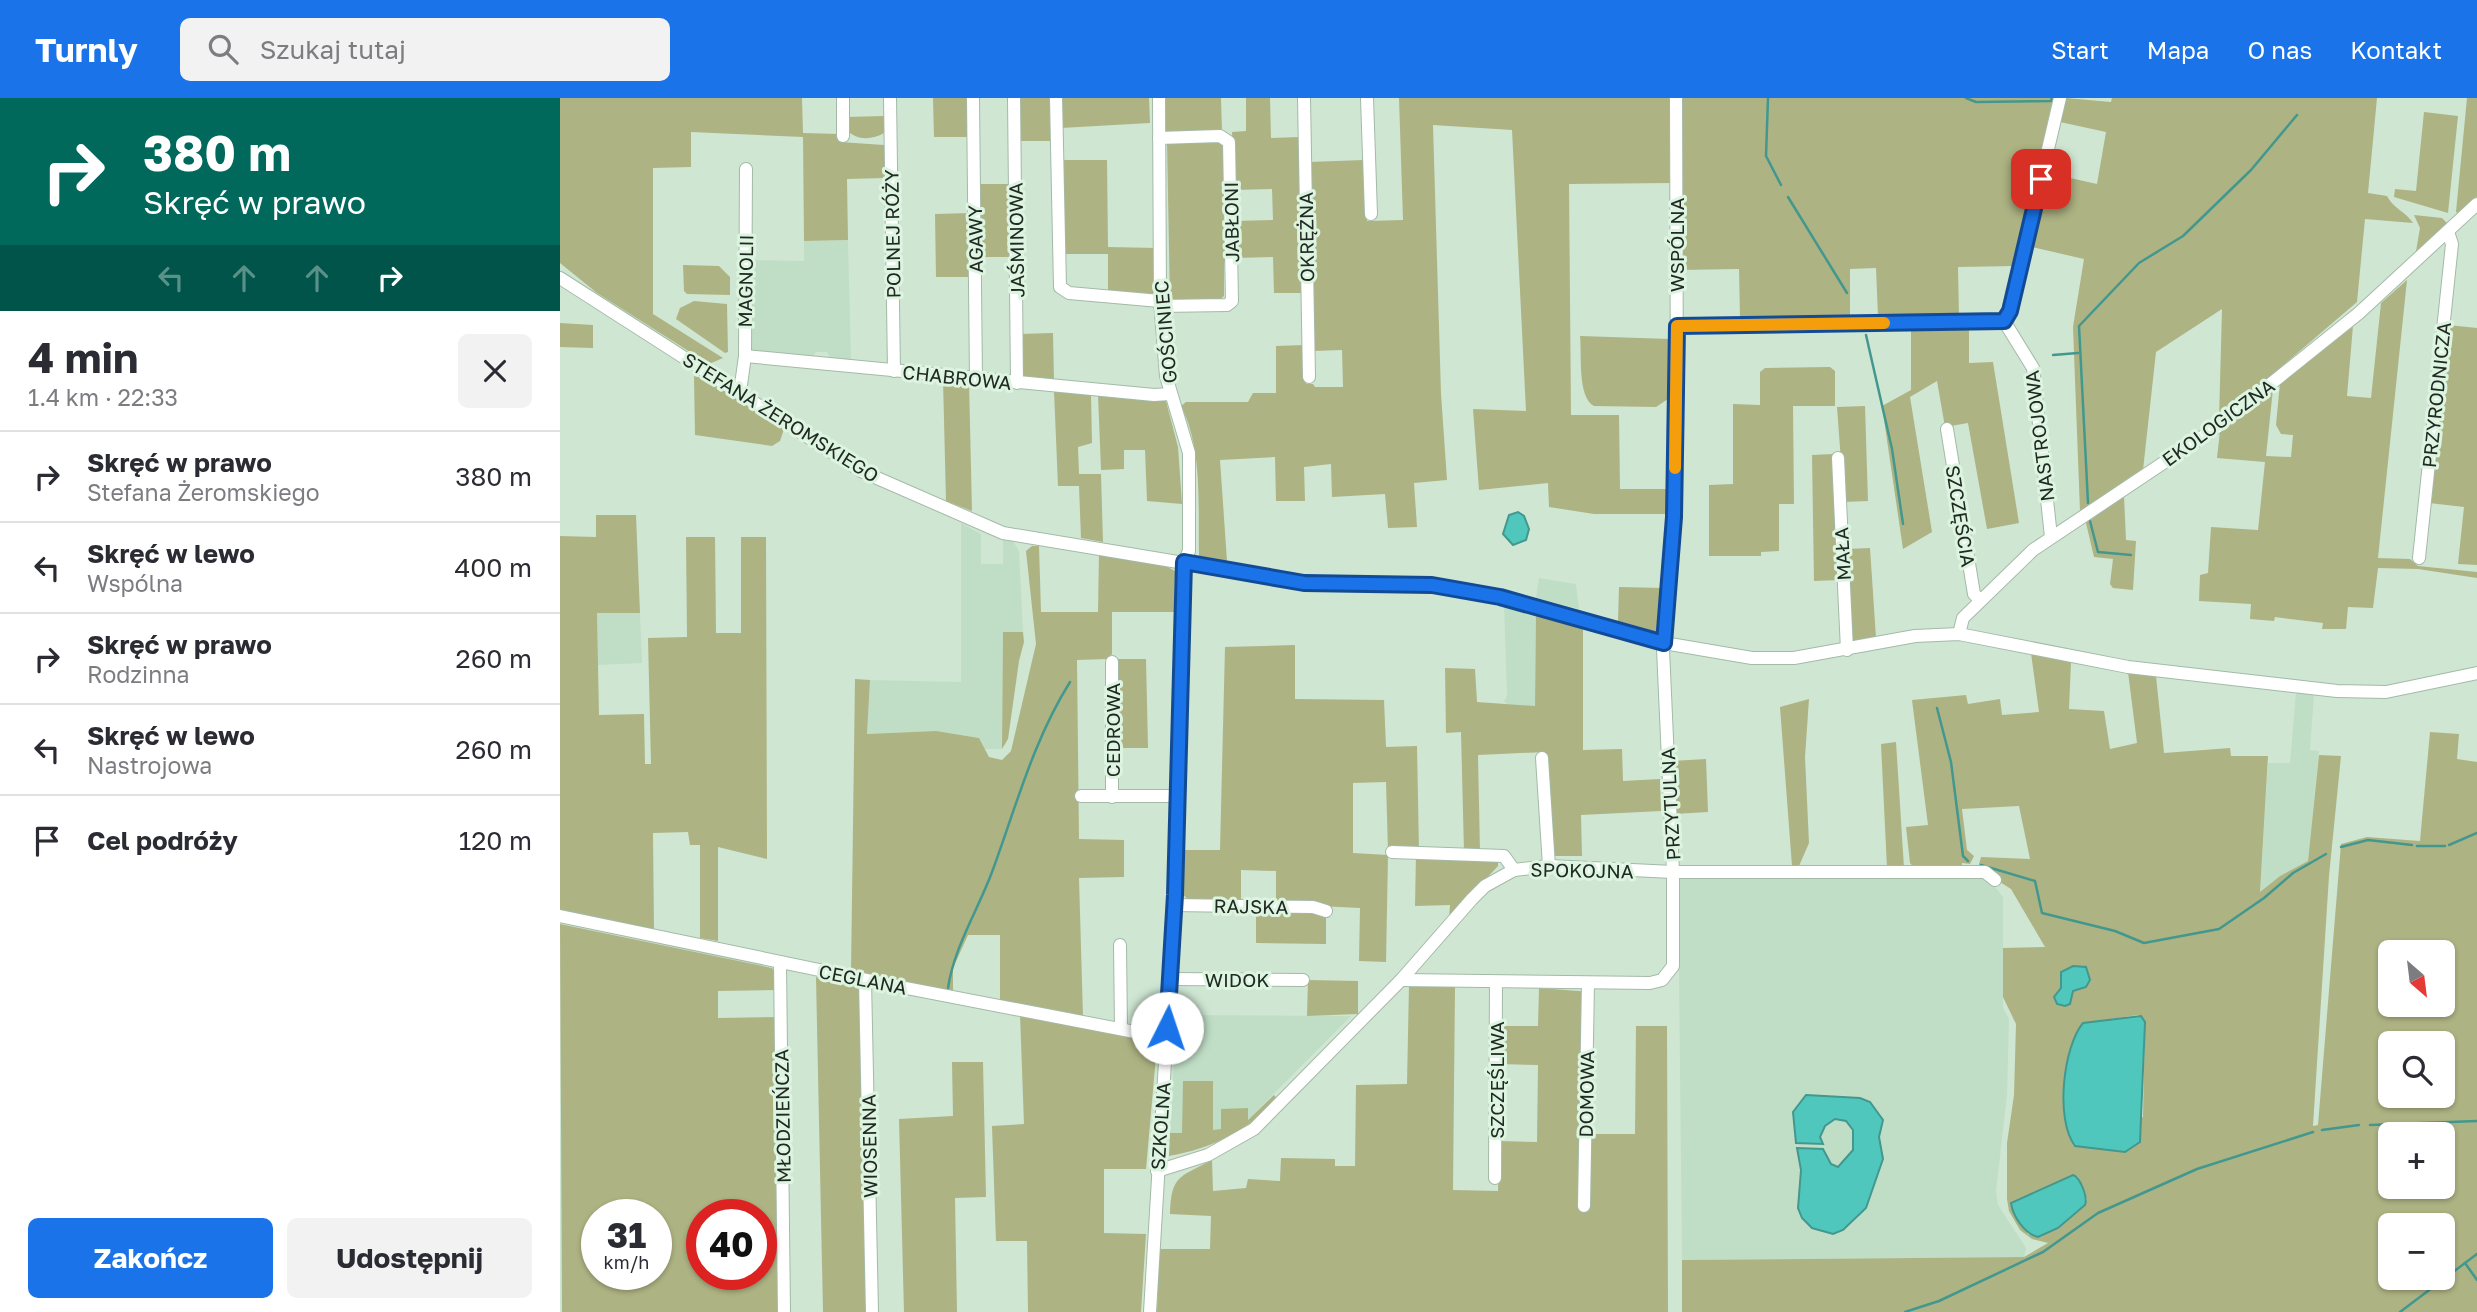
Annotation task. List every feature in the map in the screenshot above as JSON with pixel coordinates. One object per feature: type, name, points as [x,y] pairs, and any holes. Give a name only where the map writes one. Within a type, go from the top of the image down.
[{"type":"street","points":[[842,98],[843,136]]},
{"type":"street","name":"POLNEJ RÓŻY","points":[[890,98],[894,371]]},
{"type":"street","name":"AGAWY","points":[[972,98],[976,380]]},
{"type":"street","name":"JAŚMINOWA","points":[[1014,98],[1017,383]]},
{"type":"street","points":[[1056,98],[1060,287],[1069,293],[1161,304]]},
{"type":"street","name":"GOŚCINIEC","points":[[1159,98],[1161,304],[1170,394],[1184,429],[1189,453],[1189,551],[1184,562]]},
{"type":"street","name":"OKRĘŻNA","points":[[1304,98],[1309,377]]},
{"type":"street","points":[[1367,98],[1371,215]]},
{"type":"street","name":"WSPÓLNA","points":[[1664,643],[1674,517],[1676,98]]},
{"type":"street","points":[[1677,326],[2004,321],[2010,311],[2060,98]]},
{"type":"street","name":"JABŁONI","points":[[1159,138],[1220,136],[1229,142],[1232,301],[1227,305],[1161,304]]},
{"type":"street","name":"MAGNOLII","points":[[740,392],[745,356],[746,170]]},
{"type":"street","name":"EKOLOGICZNA","points":[[1959,635],[1963,618],[2051,537],[2217,427],[2359,313],[2477,204]]},
{"type":"street","name":"PRZYRODNICZA","points":[[2419,558],[2452,244],[2448,232]]},
{"type":"street","name":"STEFANA ŻEROMSKIEGO","points":[[560,278],[861,471],[995,530],[1304,583],[1432,585],[1500,597],[1664,643],[1765,659],[1802,657],[1923,635],[1959,635],[2129,667],[2358,693],[2386,692],[2477,673]]},
{"type":"street","name":"NASTROJOWA","points":[[2004,321],[2033,368],[2051,537]]},
{"type":"street","name":"CHABROWA","points":[[745,356],[976,380],[1154,395],[1170,394]]},
{"type":"street","name":"SZCZĘŚCIA","points":[[1947,429],[1974,594],[1980,600]]},
{"type":"street","name":"MAŁA","points":[[1838,458],[1847,650]]},
{"type":"street","name":"SZKOLNA","points":[[1150,1312],[1174,905],[1184,562]]},
{"type":"street","name":"PRZYTULNA","points":[[1588,983],[1657,983],[1668,976],[1673,966],[1673,872],[1664,643]]},
{"type":"street","name":"CEDROWA","points":[[1112,662],[1112,797]]},
{"type":"street","points":[[1542,758],[1549,866]]},
{"type":"street","points":[[1081,796],[1177,796]]},
{"type":"street","points":[[1392,852],[1504,856],[1514,870]]},
{"type":"street","name":"SPOKOJNA","points":[[1157,1171],[1193,1161],[1254,1129],[1401,980],[1485,886],[1514,870],[1549,866],[1673,872],[1985,872],[1995,880]]},
{"type":"street","name":"RAJSKA","points":[[1174,905],[1313,907],[1326,911]]},
{"type":"street","name":"CEGLANA","points":[[560,916],[779,963],[1166,1038]]},
{"type":"street","points":[[1120,945],[1121,1029]]},
{"type":"street","name":"MŁODZIEŃCZA","points":[[779,963],[784,1312]]},
{"type":"street","name":"WIDOK","points":[[1170,979],[1303,980]]},
{"type":"street","name":"WIOSENNA","points":[[865,980],[872,1312]]},
{"type":"street","points":[[1401,980],[1588,983]]},
{"type":"street","name":"SZCZĘŚLIWA","points":[[1495,1178],[1496,982]]},
{"type":"street","name":"DOMOWA","points":[[1584,1206],[1588,983]]},
{"type":"shaded area","points":[[560,98],[802,98],[803,133],[839,134],[840,142],[884,145],[885,178],[847,179],[848,240],[804,241],[803,137],[691,132],[691,167],[653,168],[653,314],[723,358],[709,364],[597,293],[560,263]]},
{"type":"shaded area","points":[[933,98],[969,98],[970,137],[934,137]]},
{"type":"shaded area","points":[[1017,98],[1051,98],[1051,141],[1018,141]]},
{"type":"shaded area","points":[[1061,98],[1149,98],[1150,123],[1061,128]]},
{"type":"shaded area","points":[[1161,98],[1221,98],[1222,132],[1163,134]]},
{"type":"shaded area","points":[[1246,98],[1270,98],[1271,138],[1300,137],[1304,293],[1274,293],[1273,257],[1236,258],[1235,221],[1273,220],[1272,189],[1234,190],[1232,132],[1246,131]]},
{"type":"shaded area","points":[[1399,98],[1670,98],[1671,183],[1569,184],[1571,415],[1619,415],[1620,489],[1670,489],[1668,514],[1594,514],[1549,507],[1548,483],[1479,490],[1473,409],[1526,411],[1512,130],[1433,125],[1441,394],[1447,480],[1414,483],[1417,527],[1388,528],[1385,494],[1332,497],[1331,464],[1304,467],[1305,501],[1276,501],[1275,457],[1220,460],[1227,561],[1199,556],[1196,460],[1188,423],[1181,406],[1186,402],[1248,402],[1253,393],[1276,393],[1276,346],[1305,345],[1306,384],[1313,384],[1315,387],[1343,387],[1342,350],[1313,351],[1309,162],[1364,160],[1367,221],[1403,220]]},
{"type":"shaded area","points":[[1680,98],[2053,98],[2015,266],[1958,267],[1959,317],[1878,317],[1876,268],[1850,269],[1850,318],[1740,318],[1739,269],[1680,270]]},
{"type":"shaded area","points":[[2066,98],[2111,102],[2112,98],[2377,98],[2368,193],[2387,196],[2413,223],[2365,219],[2357,302],[2219,420],[2222,309],[2156,352],[2143,470],[2080,511],[2073,327],[2084,259],[2032,247],[2048,173],[2097,184],[2106,132],[2060,122]]},
{"type":"shaded area","points":[[2467,98],[2477,98],[2477,197],[2459,214],[2456,212]]},
{"type":"shaded area","points":[[2424,112],[2458,116],[2448,213],[2394,197],[2395,189],[2416,191]]},
{"type":"shaded area","points":[[884,116],[884,133],[874,137],[854,136],[846,129],[846,117]]},
{"type":"shaded area","points":[[1222,140],[1225,144],[1228,261],[1224,262],[1224,296],[1217,302],[1170,301],[1167,142]]},
{"type":"shaded area","points":[[1062,160],[1107,160],[1108,247],[1157,248],[1157,296],[1108,292],[1108,254],[1063,254]]},
{"type":"shaded area","points":[[977,184],[1011,184],[1012,257],[978,257]]},
{"type":"shaded area","points":[[970,213],[971,277],[936,277],[935,214]]},
{"type":"shaded area","points":[[2414,215],[2442,218],[2448,224],[2415,257],[2420,228]]},
{"type":"shaded area","points":[[848,240],[851,362],[830,358],[827,352],[816,352],[812,357],[753,352],[749,348],[749,260],[804,261],[804,241]]},
{"type":"shaded area","points":[[683,265],[719,266],[730,277],[730,295],[687,294],[684,291]]},
{"type":"shaded area","points":[[2407,280],[2378,558],[2410,559],[2418,566],[2477,572],[2477,578],[2418,569],[2378,568],[2373,608],[2348,607],[2346,629],[2322,629],[2323,623],[2275,617],[2274,621],[2250,619],[2251,604],[2199,601],[2200,575],[2208,573],[2211,527],[2258,530],[2265,462],[2217,458],[2220,431],[2273,389],[2266,456],[2291,457],[2293,435],[2281,434],[2276,425],[2280,383],[2353,326],[2347,396],[2371,398],[2381,303]]},
{"type":"shaded area","points":[[694,301],[727,304],[728,352],[725,353],[676,319],[680,308]]},
{"type":"shaded area","points":[[560,323],[593,325],[593,348],[560,347]]},
{"type":"shaded area","points":[[2448,325],[2477,328],[2477,565],[2458,564],[2464,507],[2429,503]]},
{"type":"shaded area","points":[[1969,329],[1969,363],[1993,362],[2019,523],[1987,529],[1968,423],[1945,427],[1937,381],[1910,397],[1932,532],[1903,549],[1882,406],[1911,390],[1911,330]]},
{"type":"shaded area","points":[[1053,333],[1054,381],[1026,379],[1021,375],[1020,334]]},
{"type":"shaded area","points":[[1580,336],[1670,339],[1671,397],[1656,407],[1594,406],[1585,394],[1583,385]]},
{"type":"shaded area","points":[[1830,367],[1835,371],[1835,406],[1793,406],[1794,504],[1779,504],[1779,551],[1761,552],[1761,556],[1709,556],[1709,485],[1733,484],[1733,404],[1760,405],[1760,372],[1765,368]]},
{"type":"shaded area","points":[[694,376],[706,379],[784,429],[780,441],[772,446],[695,435]]},
{"type":"shaded area","points":[[943,379],[969,382],[972,511],[946,501]]},
{"type":"shaded area","points":[[1054,391],[1091,395],[1092,443],[1078,447],[1079,474],[1101,474],[1103,542],[1081,538],[1079,486],[1058,486]]},
{"type":"shaded area","points":[[1098,395],[1166,401],[1178,447],[1182,504],[1147,501],[1145,450],[1124,450],[1124,469],[1101,470]]},
{"type":"shaded area","points":[[1865,406],[1868,501],[1844,502],[1837,407]]},
{"type":"shaded area","points":[[1833,454],[1839,580],[1814,581],[1812,455]]},
{"type":"shaded area","points":[[2124,496],[2126,540],[2136,541],[2133,590],[2113,588],[2110,584],[2113,559],[2094,557],[2086,523]]},
{"type":"shaded area","points":[[596,515],[636,515],[640,613],[597,613],[599,715],[644,714],[645,764],[651,764],[648,638],[687,637],[686,537],[715,537],[716,633],[741,633],[741,537],[766,537],[767,859],[718,847],[718,941],[700,938],[700,845],[690,845],[688,832],[653,833],[654,930],[560,911],[560,536],[596,537]]},
{"type":"shaded area","points":[[961,523],[981,534],[981,564],[1003,564],[1003,540],[1013,541],[1019,551],[1023,632],[1003,633],[1002,749],[984,749],[979,738],[936,731],[867,734],[870,680],[961,682]]},
{"type":"shaded area","points":[[1032,546],[1039,546],[1041,612],[1098,612],[1099,553],[1166,566],[1175,571],[1174,612],[1112,612],[1112,654],[1107,659],[1077,660],[1079,839],[1124,840],[1124,877],[1079,878],[1083,1017],[1000,1002],[1000,935],[968,935],[953,968],[953,992],[851,971],[855,679],[870,680],[867,734],[936,731],[979,738],[989,757],[1002,760],[1011,751],[1036,644],[1026,551]]},
{"type":"shaded area","points":[[1870,548],[1876,638],[1849,644],[1846,549]]},
{"type":"shaded area","points":[[1539,578],[1576,584],[1579,609],[1536,598]]},
{"type":"shaded area","points":[[1619,587],[1664,588],[1660,633],[1618,621]]},
{"type":"shaded area","points":[[1504,605],[1536,613],[1535,706],[1509,706],[1504,701],[1507,696]]},
{"type":"shaded area","points":[[597,612],[640,613],[642,663],[598,665]]},
{"type":"shaded area","points":[[1536,613],[1583,627],[1583,750],[1622,749],[1623,781],[1660,779],[1661,811],[1581,815],[1582,856],[1551,856],[1545,752],[1478,755],[1480,852],[1464,852],[1461,732],[1446,733],[1445,668],[1475,669],[1477,702],[1535,706]]},
{"type":"shaded area","points":[[1003,632],[1023,632],[1024,642],[1008,739],[1002,749]]},
{"type":"shaded area","points":[[1295,645],[1295,699],[1384,700],[1386,747],[1417,746],[1419,851],[1388,851],[1386,782],[1353,783],[1353,853],[1388,855],[1386,962],[1359,961],[1360,908],[1276,904],[1276,871],[1241,870],[1241,904],[1189,900],[1182,894],[1183,850],[1220,850],[1225,647]]},
{"type":"shaded area","points":[[2031,653],[2071,662],[2069,709],[2104,711],[2110,749],[2137,743],[2128,672],[2156,676],[2164,753],[2230,748],[2231,756],[2268,756],[2260,892],[2280,876],[2308,861],[2319,755],[2341,756],[2329,876],[2313,1126],[2318,1125],[2341,844],[2367,837],[2420,841],[2430,732],[2459,734],[2457,759],[2477,762],[2477,1312],[1682,1312],[1682,1260],[2024,1257],[2048,1243],[2032,1239],[2020,1230],[2009,1211],[2007,1143],[2014,1095],[2016,1024],[2003,997],[2003,948],[2045,947],[2011,889],[1978,868],[1981,857],[2030,859],[2019,806],[1962,809],[1967,850],[1974,856],[1970,864],[1962,863],[1962,867],[1914,868],[1910,863],[1906,827],[1928,825],[1912,700],[1966,695],[1968,704],[2000,699],[2002,715],[2039,712]],"holes":[[[2138,1015],[2145,1022],[2143,1117],[2072,1143],[2065,1115],[2064,1081],[2070,1048],[2084,1023]],[[2071,1175],[2078,1177],[2087,1199],[2085,1205],[2058,1228],[2038,1237],[2028,1234],[2012,1210],[2018,1199],[2039,1192]]]},
{"type":"shaded area","points":[[1117,659],[1146,659],[1148,748],[1118,748]]},
{"type":"shaded area","points":[[2296,692],[2314,695],[2310,750],[2319,751],[2308,861],[2280,876],[2260,892],[2268,763],[2290,763]]},
{"type":"shaded area","points":[[1809,699],[1805,757],[1809,843],[1799,866],[1792,866],[1780,707]]},
{"type":"shaded area","points":[[1896,742],[1904,868],[1887,868],[1881,744]]},
{"type":"shaded area","points":[[1706,759],[1708,812],[1674,814],[1672,761]]},
{"type":"shaded area","points":[[1416,854],[1498,861],[1498,866],[1449,918],[1450,905],[1415,906]]},
{"type":"shaded area","points":[[1934,876],[1989,879],[2003,897],[2003,1008],[2009,1019],[2007,1095],[1996,1191],[1998,1205],[2026,1248],[2024,1257],[1682,1260],[1678,877]]},
{"type":"shaded area","points":[[1256,910],[1326,914],[1326,944],[1256,943]]},
{"type":"shaded area","points":[[560,924],[772,968],[776,975],[776,990],[718,991],[718,1018],[777,1017],[781,1312],[562,1312]]},
{"type":"shaded area","points":[[816,977],[859,986],[868,1312],[823,1312]]},
{"type":"shaded area","points":[[1308,980],[1358,981],[1358,1014],[1307,1016]]},
{"type":"shaded area","points":[[1409,984],[1455,987],[1453,1190],[1498,1191],[1499,1141],[1537,1142],[1538,1065],[1500,1064],[1501,1026],[1538,1026],[1539,988],[1592,992],[1592,1134],[1635,1134],[1636,1026],[1667,1026],[1668,1312],[1157,1312],[1159,1249],[1210,1249],[1211,1216],[1170,1214],[1175,1184],[1185,1174],[1212,1160],[1213,1191],[1246,1188],[1248,1179],[1280,1181],[1281,1158],[1335,1159],[1335,1166],[1355,1166],[1356,1085],[1407,1084]]},
{"type":"shaded area","points":[[1020,1014],[1140,1037],[1139,1041],[1157,1045],[1146,1169],[1104,1169],[1104,1233],[1146,1234],[1141,1312],[1028,1312],[1027,1241],[996,1241],[992,1126],[1024,1124]]},
{"type":"shaded area","points":[[1176,1015],[1351,1016],[1247,1121],[1212,1134],[1170,1133]]},
{"type":"shaded area","points":[[952,1062],[983,1062],[986,1197],[955,1198],[957,1312],[904,1312],[899,1119],[953,1116]]},
{"type":"shaded area","points":[[1183,1081],[1213,1081],[1213,1130],[1221,1129],[1221,1109],[1248,1108],[1248,1120],[1274,1095],[1278,1100],[1228,1137],[1169,1156],[1170,1133],[1182,1133]]},
{"type":"water","points":[[1518,512],[1524,516],[1529,529],[1526,540],[1513,545],[1503,534],[1509,515]]},
{"type":"water","points":[[2073,966],[2086,967],[2090,980],[2086,987],[2073,991],[2070,1004],[2057,1004],[2054,997],[2061,988],[2061,972]]},
{"type":"water","points":[[2141,1016],[2145,1022],[2140,1142],[2125,1152],[2075,1146],[2069,1134],[2063,1102],[2066,1066],[2076,1034],[2083,1023]]},
{"type":"water","points":[[1806,1095],[1860,1098],[1870,1102],[1883,1120],[1879,1137],[1883,1159],[1866,1208],[1843,1230],[1833,1234],[1812,1228],[1802,1218],[1798,1208],[1801,1170],[1797,1148],[1823,1149],[1831,1164],[1838,1167],[1853,1150],[1853,1130],[1846,1121],[1835,1119],[1825,1126],[1820,1137],[1823,1144],[1796,1143],[1793,1112]]},
{"type":"water","points":[[2073,1175],[2083,1188],[2085,1205],[2058,1228],[2038,1237],[2024,1229],[2011,1203]]},
{"type":"waterway","points":[[1768,98],[1766,156],[1781,185]]},
{"type":"waterway","points":[[1966,98],[1976,102],[2051,101],[2052,98]]},
{"type":"waterway","points":[[2088,503],[2079,326],[2139,263],[2183,236],[2251,170],[2297,115]]},
{"type":"waterway","points":[[1788,197],[1847,293]]},
{"type":"waterway","points":[[1866,335],[1892,449],[1903,524]]},
{"type":"waterway","points":[[2053,355],[2078,353]]},
{"type":"waterway","points":[[2090,521],[2098,552],[2131,555]]},
{"type":"waterway","points":[[948,988],[955,958],[992,872],[1035,751],[1070,682]]},
{"type":"waterway","points":[[1937,708],[1951,762],[1963,856],[1968,861]]},
{"type":"waterway","points":[[2449,845],[2477,833]]},
{"type":"waterway","points":[[2341,847],[2368,840],[2412,845]]},
{"type":"waterway","points":[[2417,846],[2445,846]]},
{"type":"waterway","points":[[1981,865],[2035,881],[2042,913],[2115,931],[2144,943],[2219,929],[2264,898],[2293,873],[2326,854]]},
{"type":"waterway","points":[[2370,1125],[2477,1121]]},
{"type":"waterway","points":[[2322,1130],[2359,1125]]},
{"type":"waterway","points":[[1905,1312],[1939,1301],[2043,1252],[2098,1213],[2197,1169],[2313,1132]]},
{"type":"waterway","points":[[2400,1312],[2477,1254]]},
{"type":"waterway","points":[[2465,1263],[2477,1280]]},
{"type":"slow traffic","points":[[1675,468],[1677,326],[1884,323]]},
{"type":"route","points":[[1167,1028],[1175,895],[1184,562],[1304,583],[1432,585],[1500,597],[1664,643],[1674,517],[1677,326],[2004,321],[2010,311],[2041,179]]}]
